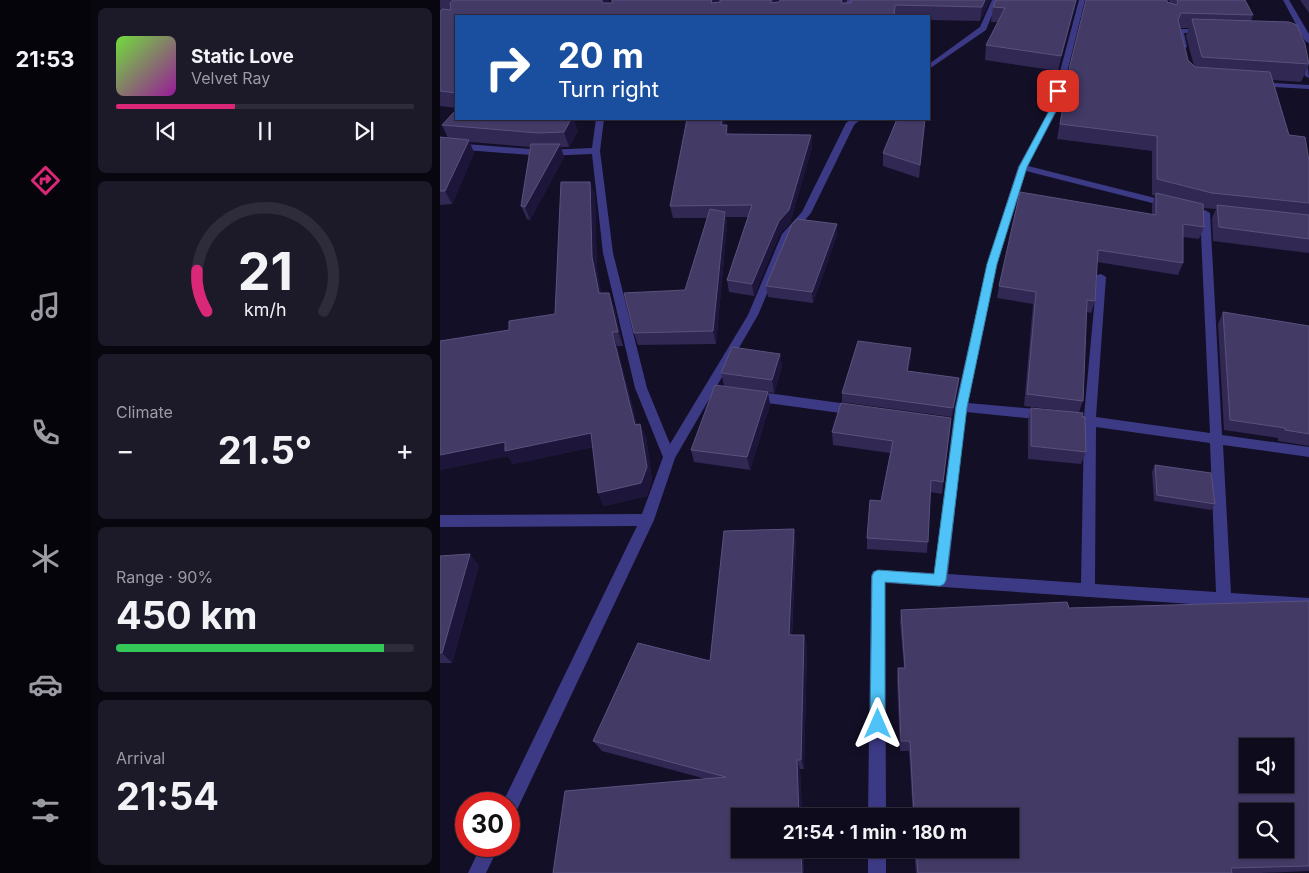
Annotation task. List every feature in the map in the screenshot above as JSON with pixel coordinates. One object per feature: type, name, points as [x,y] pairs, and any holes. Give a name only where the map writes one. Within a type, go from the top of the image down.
[{"type":"street","points":[[846,15],[850,0]]},
{"type":"street","points":[[930,66],[983,28],[995,0]]},
{"type":"street","points":[[940,580],[954,424],[961,407],[992,264],[1023,167],[1054,109],[1082,0]]},
{"type":"street","points":[[1286,0],[1309,41]]},
{"type":"street","points":[[1185,58],[1181,31],[1216,32]]},
{"type":"street","points":[[1304,57],[1309,76]]},
{"type":"street","points":[[1253,83],[1309,87]]},
{"type":"street","points":[[600,120],[596,151],[608,254],[641,388],[670,457]]},
{"type":"street","points":[[517,792],[647,520],[670,457],[714,391],[753,315],[787,234],[806,214],[850,123],[855,120]]},
{"type":"street","points":[[440,145],[544,152],[596,151]]},
{"type":"street","points":[[1023,167],[1176,206]]},
{"type":"street","points":[[1205,212],[1214,440],[1224,599]]},
{"type":"street","points":[[1088,590],[1090,420],[1101,277]]},
{"type":"street","points":[[738,394],[863,411]]},
{"type":"street","points":[[961,407],[1090,420],[1214,440],[1309,452]]},
{"type":"street","points":[[440,521],[647,520]]},
{"type":"street","points":[[877,808],[878,576],[1309,605]]},
{"type":"street","points":[[477,873],[485,857]]},
{"type":"street","points":[[877,858],[877,873]]},
{"type":"building","points":[[453,0],[602,0],[602,3],[612,3],[612,0],[712,0],[711,3],[720,2],[720,0],[772,0],[770,3],[779,2],[780,0],[842,0],[841,3],[851,3],[851,0],[985,0],[982,7],[895,5],[894,15],[455,15],[455,93],[440,91],[440,11],[442,9],[451,10],[450,3]]},
{"type":"building","points":[[996,0],[1076,0],[1061,56],[986,45],[1005,8],[993,7]]},
{"type":"building","points":[[1086,0],[1167,0],[1167,2],[1176,5],[1178,3],[1177,0],[1245,0],[1253,15],[1181,13],[1178,20],[1188,60],[1195,67],[1270,72],[1289,135],[1305,137],[1309,161],[1309,203],[1212,193],[1157,179],[1157,136],[1060,124],[1070,65]]},
{"type":"building","points":[[1192,19],[1289,22],[1297,25],[1305,44],[1309,64],[1202,57]]},
{"type":"building","points":[[455,111],[455,120],[570,120],[564,132],[538,133],[442,125]]},
{"type":"building","points":[[687,120],[722,120],[721,125],[727,125],[726,134],[811,135],[789,210],[779,221],[752,284],[727,280],[752,205],[670,206]]},
{"type":"building","points":[[897,120],[925,120],[920,165],[883,153]]},
{"type":"building","points":[[440,137],[469,140],[445,191],[440,191]]},
{"type":"building","points":[[531,144],[560,144],[525,207],[521,206]]},
{"type":"building","points":[[561,182],[590,182],[592,257],[599,293],[609,293],[618,332],[612,332],[635,425],[640,424],[647,467],[641,483],[598,493],[591,433],[505,451],[505,442],[440,455],[440,341],[509,330],[509,321],[555,314]]},
{"type":"building","points":[[1020,192],[1156,215],[1156,193],[1203,204],[1204,227],[1183,224],[1183,263],[1098,250],[1095,301],[1087,300],[1083,401],[1027,394],[1036,292],[999,286]]},
{"type":"building","points":[[1217,205],[1309,215],[1309,239],[1219,227]]},
{"type":"building","points":[[710,209],[725,212],[713,331],[634,333],[624,293],[685,290]]},
{"type":"building","points":[[797,219],[837,224],[812,292],[766,286],[792,224]]},
{"type":"building","points":[[1223,312],[1309,326],[1309,434],[1285,430],[1285,428],[1230,420]]},
{"type":"building","points":[[858,341],[911,348],[907,371],[959,378],[953,408],[842,393]]},
{"type":"building","points":[[732,347],[780,354],[772,380],[721,373]]},
{"type":"building","points":[[715,385],[768,392],[747,457],[691,450]]},
{"type":"building","points":[[841,403],[951,418],[943,482],[931,480],[928,542],[867,538],[870,500],[881,501],[893,441],[832,432]]},
{"type":"building","points":[[1031,408],[1083,413],[1082,417],[1085,417],[1086,452],[1031,446]]},
{"type":"building","points":[[1155,465],[1211,473],[1215,504],[1157,495]]},
{"type":"building","points":[[794,529],[789,635],[804,635],[801,760],[797,760],[799,808],[731,808],[731,858],[801,858],[802,873],[553,873],[565,791],[726,777],[593,741],[638,643],[710,661],[724,531]]},
{"type":"building","points":[[470,554],[442,653],[440,653],[440,556]]},
{"type":"building","points":[[1309,601],[1309,866],[1231,868],[1232,873],[918,873],[917,858],[1019,858],[1019,808],[914,808],[910,741],[901,741],[898,668],[905,668],[901,610],[1067,602],[1069,608]]},
{"type":"route","points":[[878,724],[878,576],[940,580],[961,407],[992,264],[1023,167],[1054,109],[1058,91]]}]
